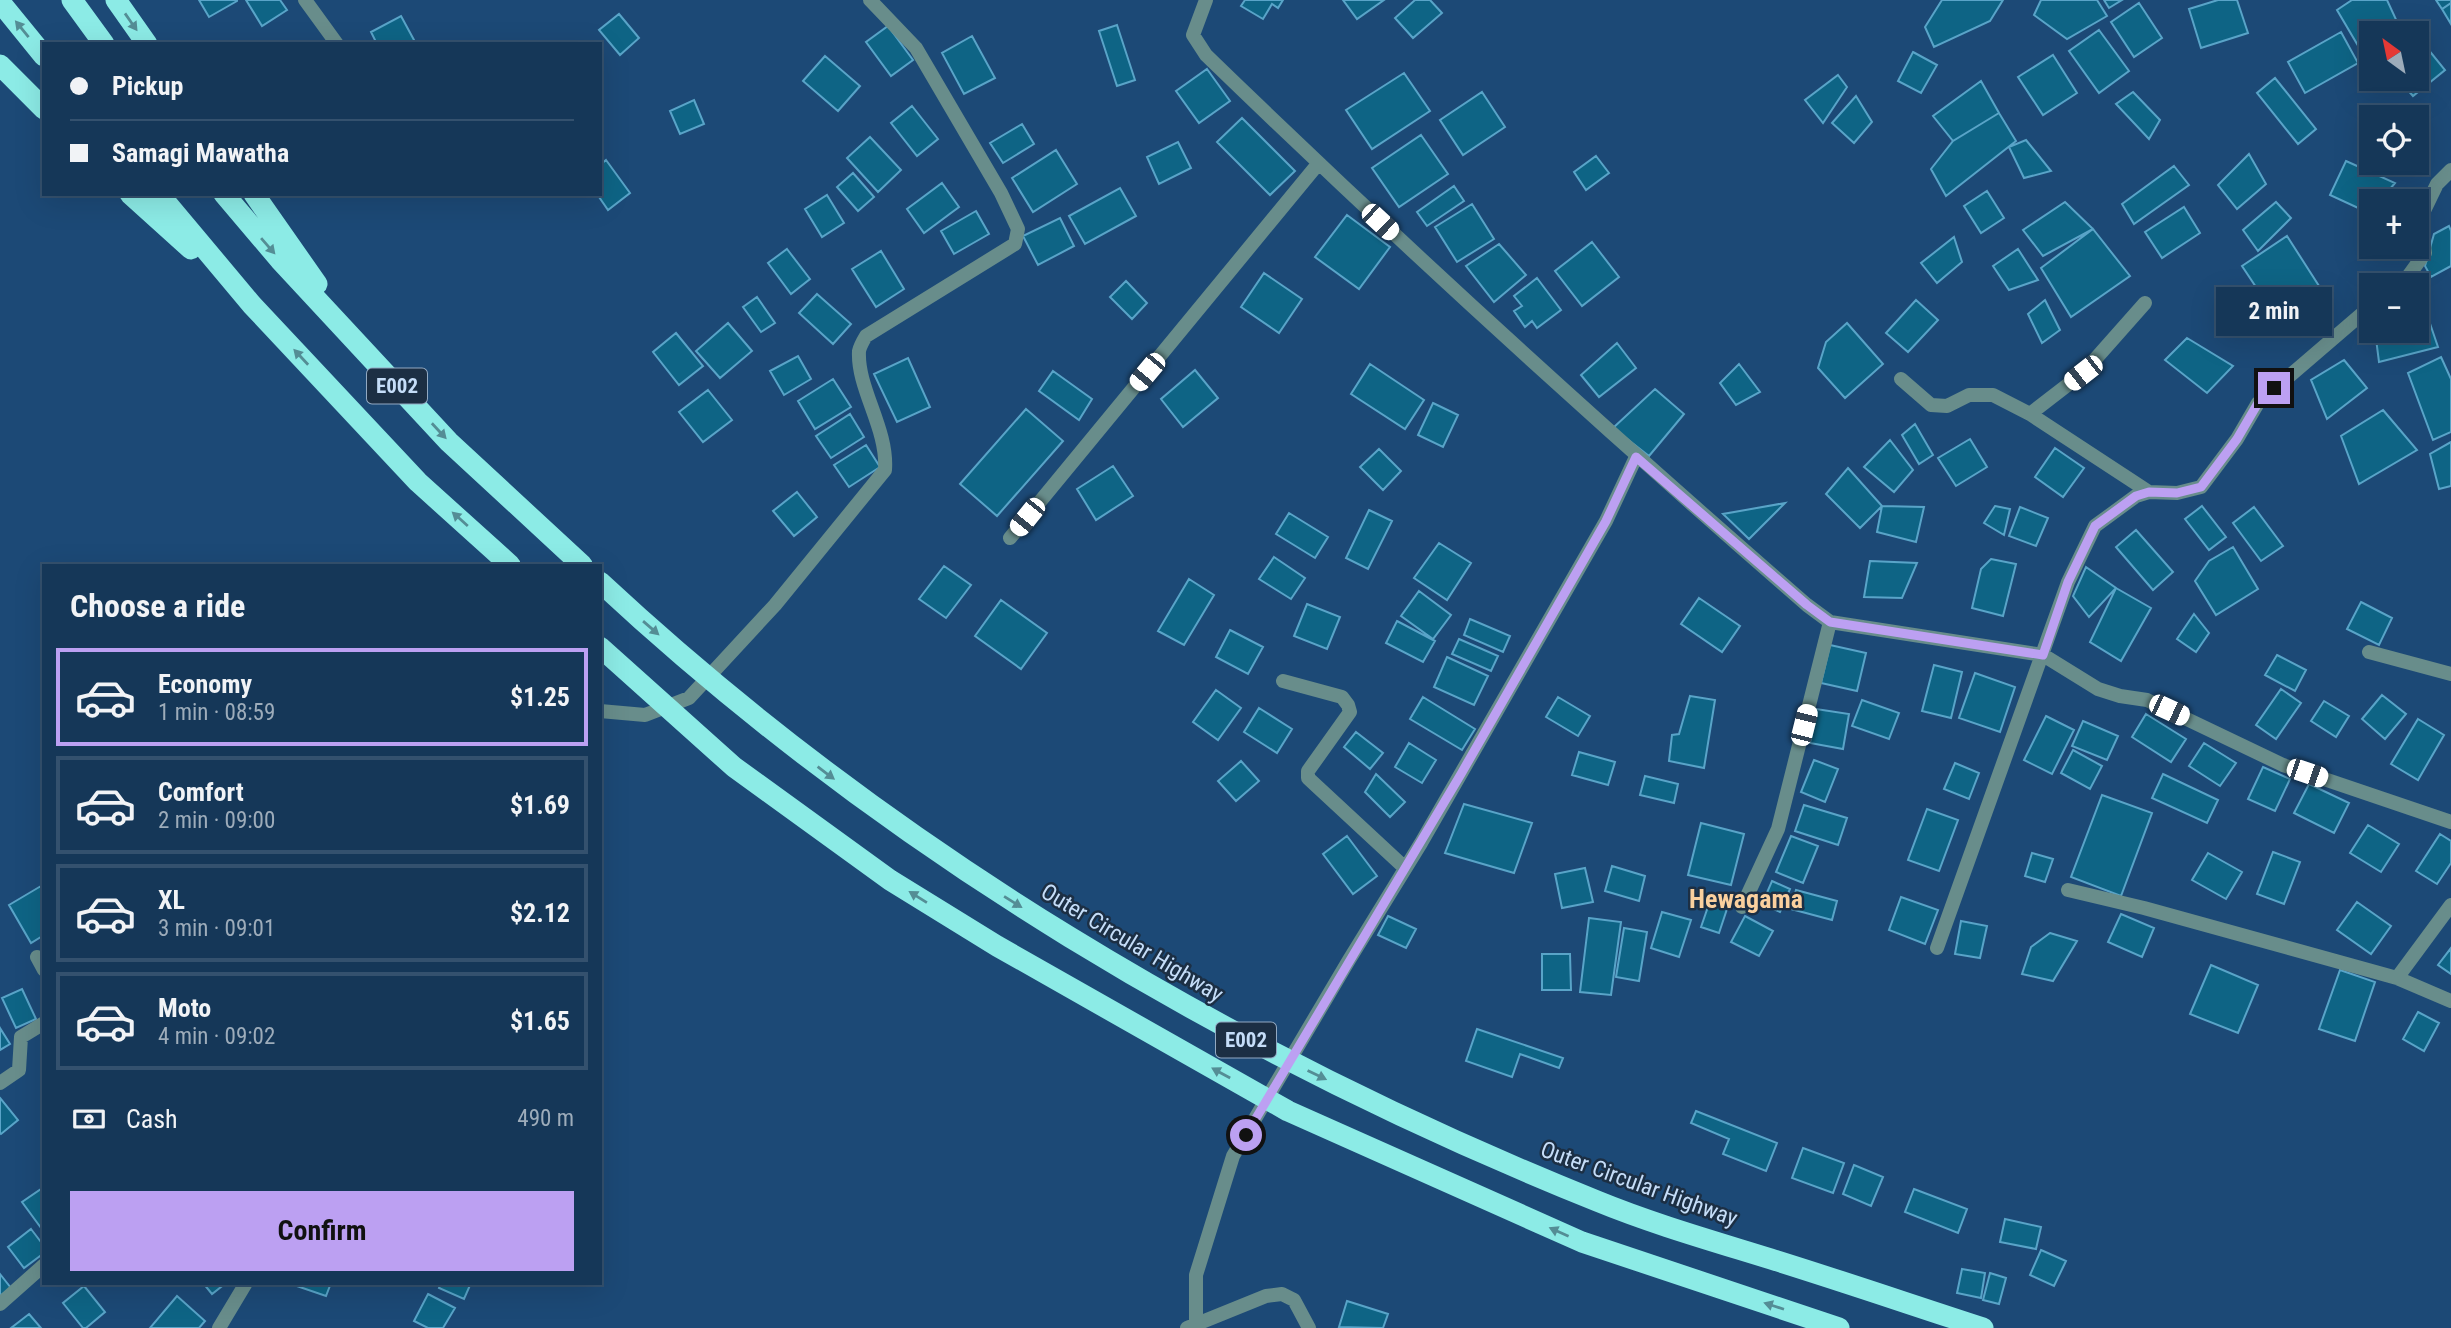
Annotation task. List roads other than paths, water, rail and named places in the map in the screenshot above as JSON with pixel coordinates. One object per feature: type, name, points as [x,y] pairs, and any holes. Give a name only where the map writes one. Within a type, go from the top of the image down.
[{"type":"highway","points":[[72,0],[103,42]]},
{"type":"highway","points":[[116,0],[146,42]]},
{"type":"highway","points":[[0,2],[42,54]]},
{"type":"highway","points":[[0,65],[42,107]]},
{"type":"highway","points":[[132,196],[252,305]]},
{"type":"highway","name":"E002","points":[[161,196],[252,305],[418,482],[509,564]]},
{"type":"highway","name":"E002","points":[[225,196],[280,260],[449,442],[581,564]]},
{"type":"highway","points":[[255,196],[368,355]]},
{"type":"highway","name":"Outer Circular Highway","points":[[602,584],[782,738],[895,824],[1030,913],[1251,1042],[1382,1108],[1600,1202],[1983,1328]]},
{"type":"highway","name":"E002","points":[[602,649],[734,767],[890,880],[997,946],[1288,1111],[1582,1242],[1839,1328]]},
{"type":"street","points":[[305,0],[336,42]]},
{"type":"street","points":[[602,710],[645,715],[689,698],[775,605],[885,470],[886,452],[862,372],[859,349],[866,336],[1016,244],[1018,229],[1001,193],[916,48],[870,0]]},
{"type":"street","points":[[1206,0],[1193,35],[1206,55],[1318,164],[1529,360],[1636,457],[1830,622],[2043,655],[2098,689],[2147,700],[2283,765],[2451,822]]},
{"type":"street","points":[[1010,538],[1318,164]]},
{"type":"street","points":[[2410,273],[2424,253],[2421,217],[2437,184],[2451,170]]},
{"type":"street","points":[[2030,414],[2083,373],[2145,303]]},
{"type":"street","points":[[1937,948],[2068,582],[2095,526],[2136,496],[2149,492],[2177,493],[2201,487],[2258,403],[2359,316]]},
{"type":"street","points":[[1901,379],[1931,405],[1947,406],[1969,395],[1993,395],[2030,414],[2149,492]]},
{"type":"street","points":[[1309,1328],[1294,1300],[1282,1294],[1266,1296],[1194,1326],[1196,1275],[1233,1157],[1405,868],[1606,521],[1636,457]]},
{"type":"street","points":[[1742,907],[1778,829],[1830,622]]},
{"type":"street","points":[[2369,652],[2451,674]]},
{"type":"street","points":[[1283,681],[1342,697],[1349,705],[1350,712],[1308,771],[1308,778],[1405,868]]},
{"type":"street","points":[[2068,890],[2144,908],[2397,978],[2451,1001]]},
{"type":"street","points":[[2397,978],[2451,905]]},
{"type":"street","points":[[0,1083],[19,1070],[21,1037],[42,1024]]},
{"type":"street","points":[[0,1304],[42,1267]]},
{"type":"street","points":[[219,1328],[245,1285]]},
{"type":"district","name":"Hewagama","points":[[1746,899]]}]
